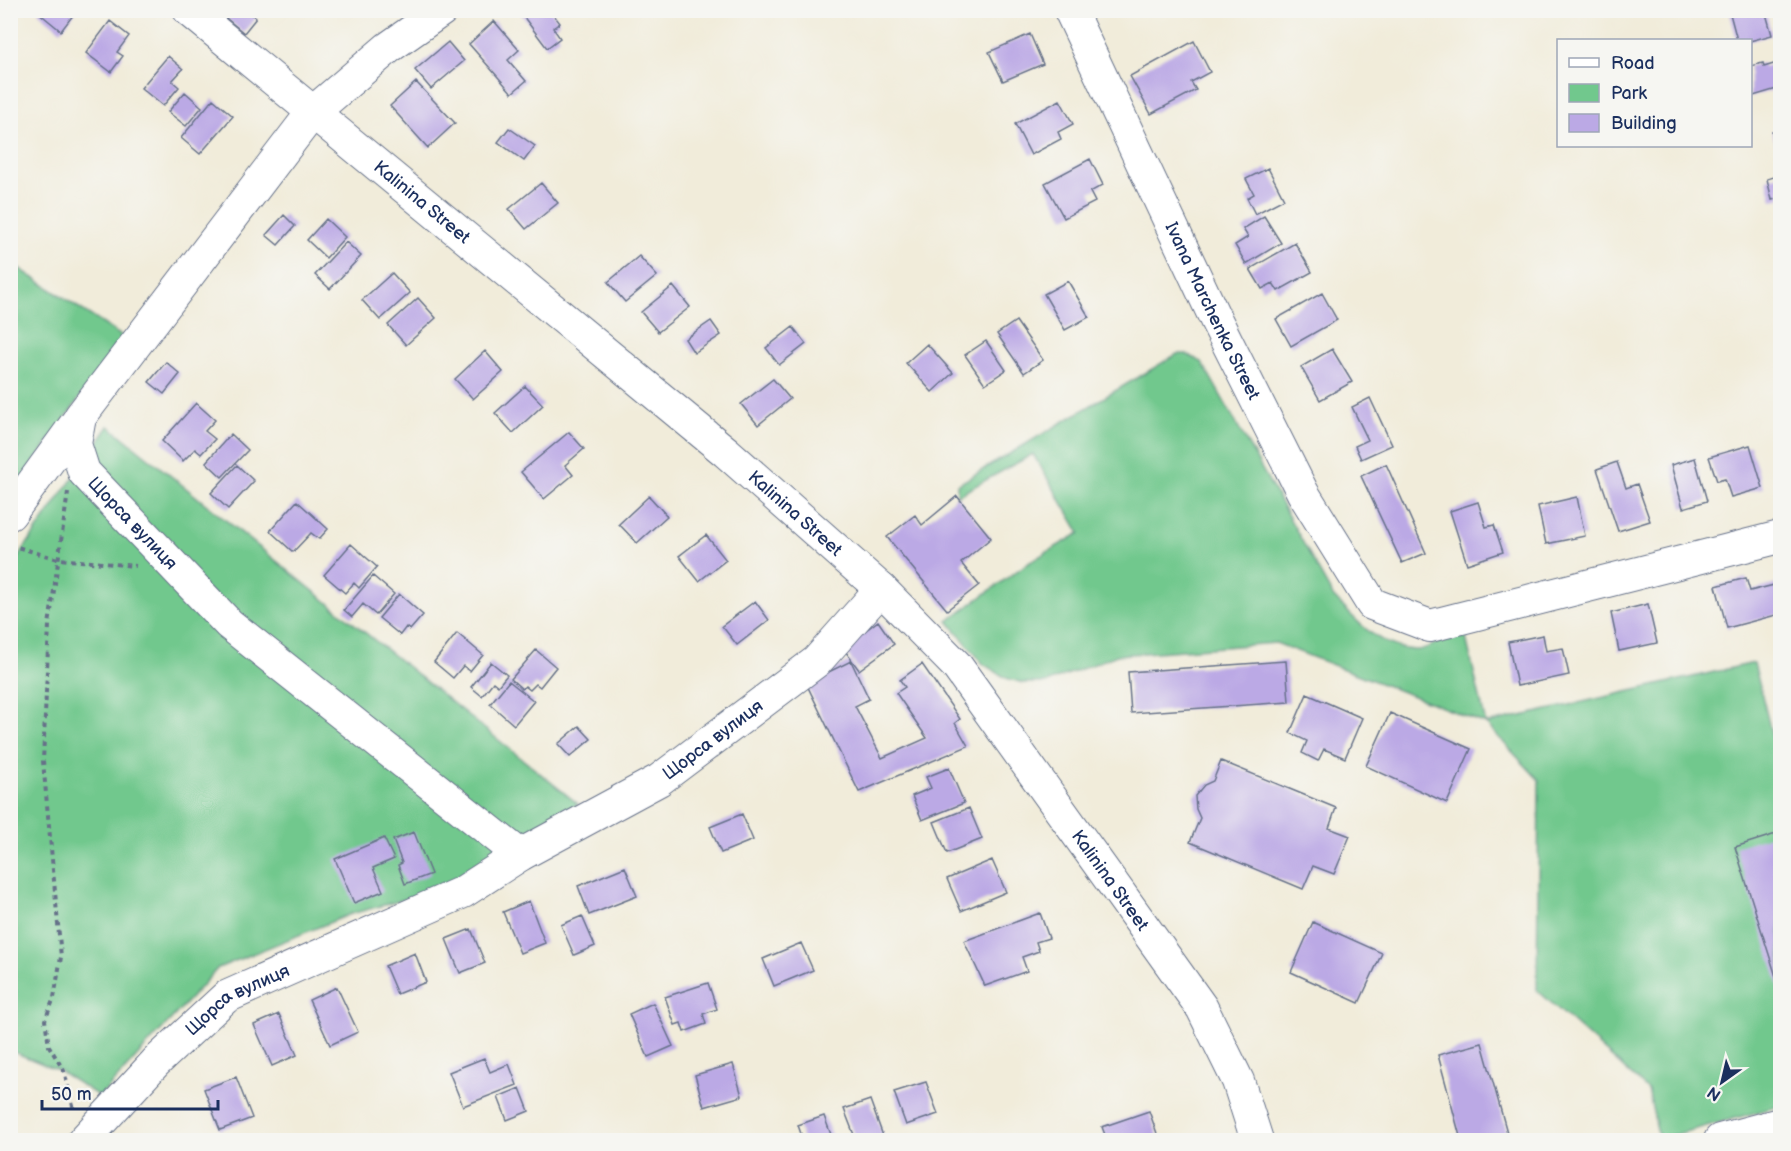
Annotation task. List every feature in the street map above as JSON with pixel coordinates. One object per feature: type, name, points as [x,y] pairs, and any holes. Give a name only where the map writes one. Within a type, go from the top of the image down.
[{"type":"street","name":"Kalinina Street","points":[[189,10],[215,22],[312,113],[726,452],[881,590],[956,665],[1202,1008],[1238,1081],[1257,1140]]},
{"type":"street","name":"Щорса вулиця","points":[[442,10],[388,48],[312,113],[80,417],[75,444],[84,472],[230,624],[520,855]]},
{"type":"street","name":"Ivana Marchenka Street","points":[[1070,10],[1215,318],[1303,493],[1372,604],[1430,626],[1780,537]]},
{"type":"street","points":[[10,514],[80,417]]},
{"type":"street","name":"Щорса вулиця","points":[[80,1130],[226,997],[463,892],[520,855],[659,780],[817,661],[881,590]]},
{"type":"street","points":[[1720,1140],[1780,1124]]},
{"type":"path","points":[[68,490],[48,625],[43,761],[61,957],[54,998],[45,1020],[49,1046],[64,1071],[80,1130]]},
{"type":"path","points":[[10,545],[58,559],[103,565],[176,568]]},
{"type":"green space","points":[[11,263],[123,337],[11,495]]},
{"type":"green space","points":[[1177,354],[1186,354],[1202,362],[1333,596],[1360,624],[1392,645],[1417,650],[1434,645],[1464,629],[1486,724],[1276,643],[1117,655],[1046,683],[1023,683],[1006,678],[983,664],[948,621],[1028,563],[1080,533],[1033,454],[957,496],[957,485]]},
{"type":"green space","points":[[109,426],[578,804],[486,859],[451,887],[351,914],[218,968],[100,1097],[58,1070],[11,1051],[11,567]]},
{"type":"green space","points":[[1754,663],[1775,748],[1780,747],[1780,1106],[1659,1139],[1648,1090],[1537,990],[1539,780],[1486,724]]},
{"type":"building","points":[[40,10],[77,10],[61,31],[38,12]]},
{"type":"building","points":[[224,10],[247,10],[256,18],[244,33],[221,14]]},
{"type":"building","points":[[522,10],[550,10],[560,23],[553,28],[560,38],[547,48],[520,12]]},
{"type":"building","points":[[1729,10],[1765,10],[1772,35],[1752,40],[1737,39]]},
{"type":"building","points":[[110,21],[129,36],[117,52],[123,56],[111,72],[86,53]]},
{"type":"building","points":[[494,21],[519,50],[508,60],[526,81],[512,93],[469,44]]},
{"type":"building","points":[[1030,34],[1043,64],[1003,81],[989,52]]},
{"type":"building","points":[[1194,41],[1210,72],[1191,82],[1196,90],[1151,114],[1130,76]]},
{"type":"building","points":[[448,42],[464,61],[431,89],[415,70]]},
{"type":"building","points":[[168,56],[183,69],[172,81],[179,87],[163,106],[141,88]]},
{"type":"building","points":[[1780,62],[1780,88],[1752,96],[1752,66],[1763,63],[1764,67]]},
{"type":"building","points":[[416,82],[455,123],[428,148],[390,106]]},
{"type":"building","points":[[185,92],[202,107],[186,126],[168,112]]},
{"type":"building","points":[[213,99],[233,116],[200,154],[181,138]]},
{"type":"building","points":[[1060,100],[1073,124],[1058,132],[1061,139],[1031,155],[1015,124]]},
{"type":"building","points":[[509,128],[535,146],[524,161],[498,142]]},
{"type":"building","points":[[1780,129],[1780,159],[1772,131]]},
{"type":"building","points":[[1090,159],[1103,185],[1090,192],[1095,202],[1064,218],[1045,183]]},
{"type":"building","points":[[1268,168],[1284,199],[1255,214],[1247,198],[1254,194],[1246,179]]},
{"type":"building","points":[[1780,175],[1780,198],[1772,200],[1767,179]]},
{"type":"building","points":[[541,183],[558,203],[526,229],[509,209]]},
{"type":"building","points":[[284,215],[295,226],[278,245],[266,235]]},
{"type":"building","points":[[1264,216],[1281,243],[1246,264],[1235,245],[1248,237],[1243,229]]},
{"type":"building","points":[[326,219],[345,237],[326,258],[307,240]]},
{"type":"building","points":[[346,242],[361,256],[330,289],[315,275]]},
{"type":"building","points":[[1295,243],[1312,272],[1278,291],[1273,283],[1262,289],[1250,269]]},
{"type":"building","points":[[639,256],[657,276],[625,302],[608,282]]},
{"type":"building","points":[[392,273],[410,293],[380,320],[362,300]]},
{"type":"building","points":[[1068,281],[1089,317],[1065,330],[1044,294]]},
{"type":"building","points":[[673,286],[690,307],[658,332],[641,312]]},
{"type":"building","points":[[1322,293],[1337,320],[1291,346],[1276,319]]},
{"type":"building","points":[[418,298],[436,318],[406,345],[388,325]]},
{"type":"building","points":[[711,321],[721,335],[694,353],[685,339]]},
{"type":"building","points":[[1016,321],[1043,360],[1024,373],[997,334]]},
{"type":"building","points":[[793,327],[806,344],[779,365],[766,348]]},
{"type":"building","points":[[986,341],[1006,370],[985,384],[965,355]]},
{"type":"building","points":[[927,344],[953,373],[932,392],[906,363]]},
{"type":"building","points":[[1332,349],[1352,382],[1320,400],[1301,367]]},
{"type":"building","points":[[485,351],[503,372],[473,399],[455,379]]},
{"type":"building","points":[[166,362],[180,374],[164,394],[149,382]]},
{"type":"building","points":[[773,379],[790,399],[758,425],[741,404]]},
{"type":"building","points":[[525,386],[543,405],[513,433],[495,413]]},
{"type":"building","points":[[1370,398],[1392,445],[1361,459],[1355,446],[1368,440],[1352,407]]},
{"type":"building","points":[[196,403],[215,420],[205,431],[215,439],[201,454],[195,449],[183,461],[162,441]]},
{"type":"building","points":[[569,432],[584,449],[565,465],[573,475],[544,499],[521,472]]},
{"type":"building","points":[[231,434],[248,450],[222,477],[206,462]]},
{"type":"building","points":[[1750,445],[1763,488],[1731,497],[1725,479],[1717,481],[1709,457]]},
{"type":"building","points":[[1695,458],[1707,501],[1683,508],[1671,465]]},
{"type":"building","points":[[1617,462],[1626,488],[1637,484],[1650,521],[1618,531],[1597,469]]},
{"type":"building","points":[[1386,464],[1426,553],[1402,563],[1361,476]]},
{"type":"building","points":[[237,465],[254,481],[228,509],[211,493]]},
{"type":"building","points":[[649,496],[667,516],[637,543],[619,524]]},
{"type":"building","points":[[957,496],[991,538],[961,563],[979,585],[947,610],[887,537],[915,515],[922,525]]},
{"type":"building","points":[[1577,497],[1585,536],[1546,544],[1538,506]]},
{"type":"building","points":[[297,501],[328,529],[319,539],[311,533],[293,552],[270,531]]},
{"type":"building","points":[[1478,502],[1486,527],[1494,525],[1503,552],[1467,564],[1450,511]]},
{"type":"building","points":[[706,535],[726,560],[699,581],[679,556]]},
{"type":"building","points":[[351,544],[377,567],[359,588],[354,583],[345,593],[324,575]]},
{"type":"building","points":[[373,576],[394,594],[376,615],[363,604],[352,617],[344,610]]},
{"type":"building","points":[[1746,578],[1750,591],[1778,584],[1780,614],[1727,628],[1716,586]]},
{"type":"building","points":[[399,594],[423,615],[410,630],[406,627],[400,635],[379,618]]},
{"type":"building","points":[[755,601],[769,620],[737,645],[722,626]]},
{"type":"building","points":[[1648,604],[1657,643],[1619,651],[1611,613]]},
{"type":"building","points":[[878,621],[894,644],[859,670],[843,648]]},
{"type":"building","points":[[457,633],[483,655],[470,671],[463,666],[453,678],[434,662]]},
{"type":"building","points":[[1543,635],[1546,651],[1563,648],[1569,675],[1517,686],[1508,642]]},
{"type":"building","points":[[536,650],[556,667],[540,687],[536,684],[530,690],[525,686],[522,689],[511,679]]},
{"type":"building","points":[[851,661],[869,699],[855,706],[882,758],[927,738],[896,693],[905,687],[900,680],[922,664],[960,719],[955,723],[968,746],[859,792],[806,683]]},
{"type":"building","points":[[1286,661],[1289,702],[1131,713],[1128,672]]},
{"type":"building","points":[[491,662],[507,675],[498,686],[493,682],[482,696],[471,687]]},
{"type":"building","points":[[509,681],[534,701],[514,725],[490,704]]},
{"type":"building","points":[[1307,694],[1362,718],[1345,758],[1324,749],[1318,761],[1302,753],[1307,741],[1290,733]]},
{"type":"building","points":[[1390,713],[1471,749],[1447,803],[1366,766]]},
{"type":"building","points":[[579,726],[591,739],[570,757],[558,744]]},
{"type":"building","points":[[1221,761],[1336,808],[1329,828],[1350,836],[1334,874],[1313,866],[1303,889],[1190,842],[1200,818],[1196,809],[1195,796],[1204,785],[1213,781]]},
{"type":"building","points":[[949,768],[964,803],[922,820],[912,796],[931,788],[926,777]]},
{"type":"building","points":[[969,808],[982,839],[947,853],[934,822]]},
{"type":"building","points":[[742,814],[753,840],[721,853],[710,827]]},
{"type":"building","points":[[414,832],[431,874],[405,884],[398,865],[402,863],[393,840]]},
{"type":"building","points":[[1779,833],[1780,985],[1779,986],[1735,847]]},
{"type":"building","points":[[384,838],[394,859],[373,868],[383,891],[354,903],[335,859]]},
{"type":"building","points":[[992,860],[1006,892],[961,911],[947,879]]},
{"type":"building","points":[[625,867],[637,896],[589,915],[578,886]]},
{"type":"building","points":[[529,901],[545,943],[520,953],[503,912]]},
{"type":"building","points":[[1040,913],[1049,938],[1036,942],[1039,951],[1022,957],[1027,971],[985,986],[964,941]]},
{"type":"building","points":[[582,916],[595,946],[574,955],[561,925]]},
{"type":"building","points":[[1313,922],[1382,953],[1359,1003],[1291,972]]},
{"type":"building","points":[[471,929],[485,963],[460,973],[446,939]]},
{"type":"building","points":[[801,943],[813,970],[774,986],[763,959]]},
{"type":"building","points":[[415,953],[426,982],[397,994],[385,966]]},
{"type":"building","points":[[708,983],[717,1009],[703,1014],[706,1024],[684,1032],[681,1023],[675,1025],[665,997]]},
{"type":"building","points":[[337,987],[358,1032],[330,1045],[309,1000]]},
{"type":"building","points":[[653,1003],[673,1046],[648,1057],[629,1014]]},
{"type":"building","points":[[279,1014],[297,1055],[272,1066],[254,1025]]},
{"type":"building","points":[[1482,1043],[1508,1136],[1491,1140],[1461,1140],[1438,1055]]},
{"type":"building","points":[[484,1058],[490,1072],[509,1064],[517,1085],[463,1106],[449,1072]]},
{"type":"building","points":[[733,1064],[742,1096],[704,1107],[695,1075]]},
{"type":"building","points":[[236,1077],[252,1118],[220,1130],[204,1089]]},
{"type":"building","points":[[926,1082],[938,1114],[906,1125],[894,1092]]},
{"type":"building","points":[[520,1088],[529,1111],[507,1120],[498,1097]]},
{"type":"building","points":[[870,1100],[883,1136],[879,1137],[880,1140],[856,1140],[844,1109]]},
{"type":"building","points":[[1149,1111],[1159,1139],[1107,1140],[1102,1127]]},
{"type":"building","points":[[824,1116],[833,1140],[803,1140],[798,1125]]}]
